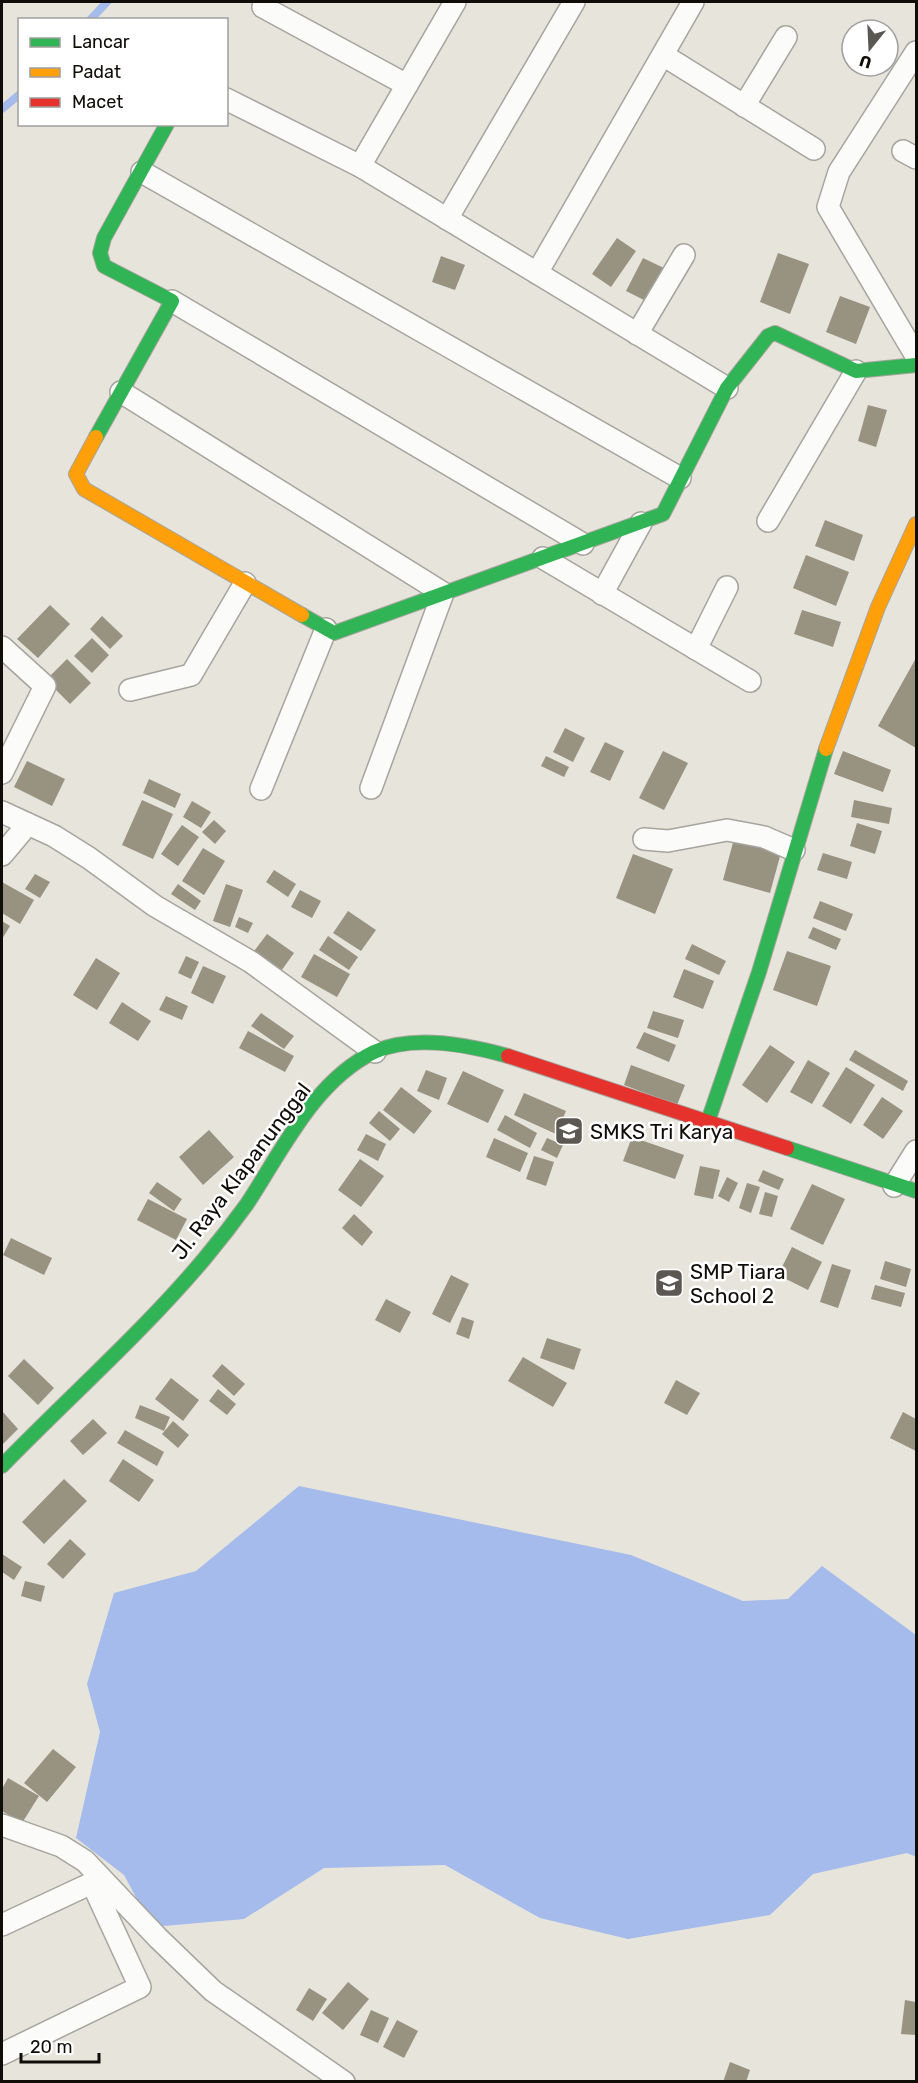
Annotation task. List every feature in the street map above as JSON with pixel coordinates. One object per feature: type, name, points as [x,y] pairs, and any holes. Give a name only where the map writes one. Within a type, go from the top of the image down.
[{"type":"street","points":[[360,166],[455,2]]},
{"type":"street","points":[[447,219],[574,2]]},
{"type":"street","points":[[537,273],[693,2]]},
{"type":"street","points":[[263,7],[407,85]]},
{"type":"street","points":[[744,106],[786,37]]},
{"type":"street","points":[[916,52],[839,172],[828,207],[916,356]]},
{"type":"street","points":[[663,55],[814,149]]},
{"type":"street","points":[[228,100],[360,166],[727,388]]},
{"type":"street","points":[[166,126],[104,238],[100,253],[104,266],[172,301],[583,544]]},
{"type":"street","points":[[142,172],[680,478]]},
{"type":"street","points":[[637,334],[684,255]]},
{"type":"street","points":[[172,301],[76,474],[77,480],[84,489],[326,629],[339,633],[443,593],[641,524],[663,514],[727,388],[761,342],[775,333],[828,360],[856,371],[916,365]]},
{"type":"street","points":[[768,521],[856,371]]},
{"type":"street","points":[[121,392],[443,593]]},
{"type":"street","points":[[602,594],[641,524]]},
{"type":"street","points":[[707,1124],[759,972],[815,778],[878,607],[916,529]]},
{"type":"street","points":[[543,558],[750,681]]},
{"type":"street","points":[[130,690],[191,675],[245,583]]},
{"type":"street","points":[[696,649],[727,587]]},
{"type":"street","points":[[371,788],[443,593]]},
{"type":"street","points":[[261,789],[326,629]]},
{"type":"street","points":[[2,647],[45,686],[2,773]]},
{"type":"street","points":[[2,812],[89,858],[155,906],[270,975],[375,1052]]},
{"type":"street","points":[[2,855],[28,824]]},
{"type":"street","points":[[644,839],[668,841],[727,830],[764,837],[794,850]]},
{"type":"street","name":"Jl. Raya Klapanunggal","points":[[2,1466],[156,1313],[231,1227],[300,1122],[335,1082],[375,1052],[405,1046],[458,1044],[516,1058],[707,1124],[787,1148],[894,1186],[916,1191]]},
{"type":"street","points":[[894,1186],[916,1151]]},
{"type":"street","points":[[2,1825],[61,1846],[85,1861],[158,1938],[213,1991],[344,2082]]},
{"type":"street","points":[[2,1924],[92,1883],[140,1987],[2,2054]]},
{"type":"water","points":[[299,1486],[631,1555],[743,1601],[788,1599],[822,1566],[916,1635],[916,1857],[907,1853],[813,1874],[770,1915],[628,1939],[540,1918],[445,1865],[324,1868],[244,1919],[152,1927],[124,1875],[76,1838],[100,1732],[87,1684],[114,1593],[196,1571]]},
{"type":"building","points":[[617,238],[636,251],[611,287],[592,274]]},
{"type":"building","points":[[778,253],[809,264],[790,314],[760,302]]},
{"type":"building","points":[[441,256],[465,265],[455,290],[432,282]]},
{"type":"building","points":[[643,258],[666,269],[650,303],[626,291]]},
{"type":"building","points":[[840,296],[870,307],[856,344],[826,332]]},
{"type":"building","points":[[868,405],[887,410],[876,447],[858,441]]},
{"type":"building","points":[[825,520],[863,535],[854,561],[815,546]]},
{"type":"building","points":[[806,555],[849,572],[836,606],[793,588]]},
{"type":"building","points":[[50,605],[70,624],[38,658],[17,639]]},
{"type":"building","points":[[802,610],[841,622],[833,647],[794,634]]},
{"type":"building","points":[[102,616],[123,636],[110,649],[90,629]]},
{"type":"building","points":[[92,638],[109,655],[92,673],[74,656]]},
{"type":"building","points":[[916,658],[916,748],[878,726]]},
{"type":"building","points":[[67,659],[91,683],[70,704],[46,680]]},
{"type":"building","points":[[565,728],[585,738],[573,762],[553,752]]},
{"type":"building","points":[[605,742],[624,751],[610,781],[590,772]]},
{"type":"building","points":[[663,751],[688,763],[664,810],[639,798]]},
{"type":"building","points":[[843,751],[891,770],[883,792],[834,774]]},
{"type":"building","points":[[546,756],[569,767],[564,777],[541,766]]},
{"type":"building","points":[[27,761],[65,779],[52,806],[14,787]]},
{"type":"building","points":[[149,779],[181,794],[175,808],[143,793]]},
{"type":"building","points":[[142,800],[173,814],[153,859],[122,845]]},
{"type":"building","points":[[854,800],[892,808],[889,824],[851,817]]},
{"type":"building","points":[[192,801],[211,812],[201,828],[183,817]]},
{"type":"building","points":[[214,820],[226,831],[215,844],[202,832]]},
{"type":"building","points":[[857,823],[882,831],[875,854],[850,846]]},
{"type":"building","points":[[182,825],[199,837],[178,866],[161,854]]},
{"type":"building","points":[[735,835],[782,849],[770,893],[723,880]]},
{"type":"building","points":[[203,848],[225,861],[204,895],[182,881]]},
{"type":"building","points":[[823,853],[852,862],[847,879],[817,870]]},
{"type":"building","points":[[633,854],[673,869],[655,914],[616,898]]},
{"type":"building","points":[[274,870],[296,884],[288,897],[266,882]]},
{"type":"building","points":[[35,874],[50,882],[40,898],[25,889]]},
{"type":"building","points":[[2,882],[34,900],[20,924],[2,913]]},
{"type":"building","points":[[178,884],[201,901],[195,910],[171,894]]},
{"type":"building","points":[[226,884],[243,890],[230,927],[213,921]]},
{"type":"building","points":[[300,890],[321,901],[312,918],[291,907]]},
{"type":"building","points":[[820,901],[853,914],[846,931],[813,918]]},
{"type":"building","points":[[348,911],[376,930],[361,951],[333,933]]},
{"type":"building","points":[[239,917],[253,923],[248,933],[235,927]]},
{"type":"building","points":[[2,921],[10,926],[2,939]]},
{"type":"building","points":[[813,927],[841,939],[836,950],[808,938]]},
{"type":"building","points":[[267,934],[294,953],[279,974],[252,954]]},
{"type":"building","points":[[328,936],[358,957],[349,970],[319,950]]},
{"type":"building","points":[[692,944],[726,961],[719,975],[685,959]]},
{"type":"building","points":[[787,951],[831,966],[817,1006],[773,990]]},
{"type":"building","points":[[314,954],[350,974],[337,997],[301,977]]},
{"type":"building","points":[[186,956],[199,962],[191,979],[178,973]]},
{"type":"building","points":[[96,958],[120,973],[97,1010],[73,995]]},
{"type":"building","points":[[203,966],[226,976],[213,1004],[191,993]]},
{"type":"building","points":[[684,969],[714,981],[703,1009],[673,997]]},
{"type":"building","points":[[166,996],[188,1006],[182,1020],[159,1010]]},
{"type":"building","points":[[122,1002],[151,1021],[138,1041],[109,1023]]},
{"type":"building","points":[[653,1011],[684,1020],[678,1038],[647,1028]]},
{"type":"building","points":[[261,1013],[294,1036],[284,1049],[251,1026]]},
{"type":"building","points":[[248,1031],[294,1056],[285,1072],[239,1048]]},
{"type":"building","points":[[644,1032],[676,1045],[669,1062],[636,1048]]},
{"type":"building","points":[[770,1045],[795,1062],[767,1103],[742,1085]]},
{"type":"building","points":[[855,1050],[908,1081],[903,1091],[849,1060]]},
{"type":"building","points":[[808,1060],[830,1073],[812,1104],[790,1092]]},
{"type":"building","points":[[631,1065],[685,1085],[677,1105],[624,1085]]},
{"type":"building","points":[[846,1067],[875,1085],[851,1124],[822,1106]]},
{"type":"building","points":[[426,1070],[447,1078],[439,1100],[417,1091]]},
{"type":"building","points":[[463,1071],[504,1090],[488,1123],[447,1104]]},
{"type":"building","points":[[401,1087],[432,1111],[414,1134],[383,1110]]},
{"type":"building","points":[[524,1093],[566,1111],[556,1134],[514,1115]]},
{"type":"building","points":[[882,1097],[903,1111],[883,1139],[863,1125]]},
{"type":"building","points":[[379,1111],[400,1129],[390,1141],[369,1123]]},
{"type":"building","points":[[505,1115],[537,1133],[530,1148],[497,1130]]},
{"type":"building","points":[[209,1130],[234,1157],[203,1185],[179,1157]]},
{"type":"building","points":[[366,1134],[386,1144],[378,1161],[357,1150]]},
{"type":"building","points":[[632,1137],[684,1155],[675,1179],[623,1161]]},
{"type":"building","points":[[494,1138],[528,1153],[520,1172],[486,1157]]},
{"type":"building","points":[[547,1138],[563,1145],[557,1158],[541,1150]]},
{"type":"building","points":[[534,1156],[554,1162],[546,1186],[526,1179]]},
{"type":"building","points":[[360,1159],[384,1176],[361,1207],[338,1190]]},
{"type":"building","points":[[700,1166],[720,1170],[713,1199],[694,1195]]},
{"type":"building","points":[[763,1170],[784,1179],[779,1190],[758,1181]]},
{"type":"building","points":[[727,1177],[738,1183],[729,1202],[718,1196]]},
{"type":"building","points":[[157,1182],[182,1199],[174,1211],[149,1193]]},
{"type":"building","points":[[747,1183],[760,1187],[751,1213],[739,1208]]},
{"type":"building","points":[[812,1184],[845,1199],[823,1245],[790,1229]]},
{"type":"building","points":[[765,1192],[778,1196],[772,1217],[759,1214]]},
{"type":"building","points":[[148,1199],[187,1219],[176,1240],[137,1220]]},
{"type":"building","points":[[354,1214],[373,1232],[362,1246],[342,1228]]},
{"type":"building","points":[[11,1238],[52,1258],[44,1275],[3,1255]]},
{"type":"building","points":[[792,1247],[822,1262],[808,1290],[778,1275]]},
{"type":"building","points":[[885,1261],[911,1269],[906,1287],[880,1279]]},
{"type":"building","points":[[832,1264],[851,1270],[838,1308],[820,1302]]},
{"type":"building","points":[[451,1275],[469,1284],[450,1323],[432,1314]]},
{"type":"building","points":[[875,1285],[905,1293],[901,1307],[871,1299]]},
{"type":"building","points":[[386,1299],[411,1312],[400,1333],[375,1320]]},
{"type":"building","points":[[462,1317],[474,1321],[469,1339],[456,1334]]},
{"type":"building","points":[[547,1338],[581,1349],[574,1370],[540,1358]]},
{"type":"building","points":[[523,1357],[567,1383],[553,1407],[508,1381]]},
{"type":"building","points":[[24,1359],[54,1388],[38,1405],[8,1376]]},
{"type":"building","points":[[222,1364],[245,1384],[234,1396],[212,1376]]},
{"type":"building","points":[[171,1378],[199,1400],[183,1421],[155,1399]]},
{"type":"building","points":[[676,1380],[700,1393],[687,1415],[664,1403]]},
{"type":"building","points":[[218,1389],[236,1404],[227,1415],[209,1401]]},
{"type":"building","points":[[140,1405],[170,1417],[164,1431],[135,1418]]},
{"type":"building","points":[[2,1411],[18,1429],[2,1445]]},
{"type":"building","points":[[903,1412],[916,1419],[916,1451],[890,1438]]},
{"type":"building","points":[[93,1419],[107,1433],[83,1455],[70,1441]]},
{"type":"building","points":[[173,1421],[189,1435],[178,1448],[162,1434]]},
{"type":"building","points":[[125,1430],[164,1452],[157,1466],[117,1443]]},
{"type":"building","points":[[123,1459],[154,1480],[139,1502],[109,1481]]},
{"type":"building","points":[[64,1479],[87,1501],[44,1544],[22,1522]]},
{"type":"building","points":[[70,1539],[86,1554],[63,1579],[47,1564]]},
{"type":"building","points":[[2,1554],[22,1567],[14,1580],[2,1572]]},
{"type":"building","points":[[25,1581],[45,1586],[41,1602],[21,1596]]},
{"type":"building","points":[[53,1749],[76,1767],[47,1802],[24,1783]]},
{"type":"building","points":[[8,1778],[39,1796],[22,1823],[2,1811],[2,1789]]},
{"type":"building","points":[[348,1982],[369,1999],[343,2030],[322,2013]]},
{"type":"building","points":[[309,1988],[327,1999],[313,2021],[296,2010]]},
{"type":"building","points":[[905,2000],[916,2002],[916,2035],[901,2034]]},
{"type":"building","points":[[371,2010],[389,2018],[378,2043],[360,2035]]},
{"type":"building","points":[[397,2020],[418,2031],[404,2058],[383,2047]]},
{"type":"building","points":[[730,2062],[750,2070],[746,2082],[723,2082]]},
{"type":"waterway","points":[[92,18],[107,2]]},
{"type":"waterway","points":[[2,109],[18,96]]},
{"type":"traffic: fast","points":[[96,437],[172,301],[104,266],[100,253],[104,238],[166,126]]},
{"type":"traffic: fast","points":[[302,615],[334,633],[663,514],[727,388],[768,336],[775,333],[856,371],[916,365]]},
{"type":"traffic: fast","points":[[707,1124],[759,972],[826,749]]},
{"type":"traffic: fast","points":[[2,1466],[181,1285],[247,1204],[301,1119],[334,1081],[353,1065],[374,1052],[389,1047],[423,1042],[459,1045],[508,1056]]},
{"type":"traffic: fast","points":[[787,1148],[916,1191]]},
{"type":"traffic: slow","points":[[96,437],[76,474],[84,489],[302,615]]},
{"type":"traffic: slow","points":[[826,749],[878,607],[916,524]]},
{"type":"traffic: jam","points":[[508,1056],[787,1148]]},
{"type":"place","name":"SMKS Tri Karya","points":[[569,1131]]},
{"type":"place","name":"SMP Tiara School 2","points":[[669,1283]]}]
